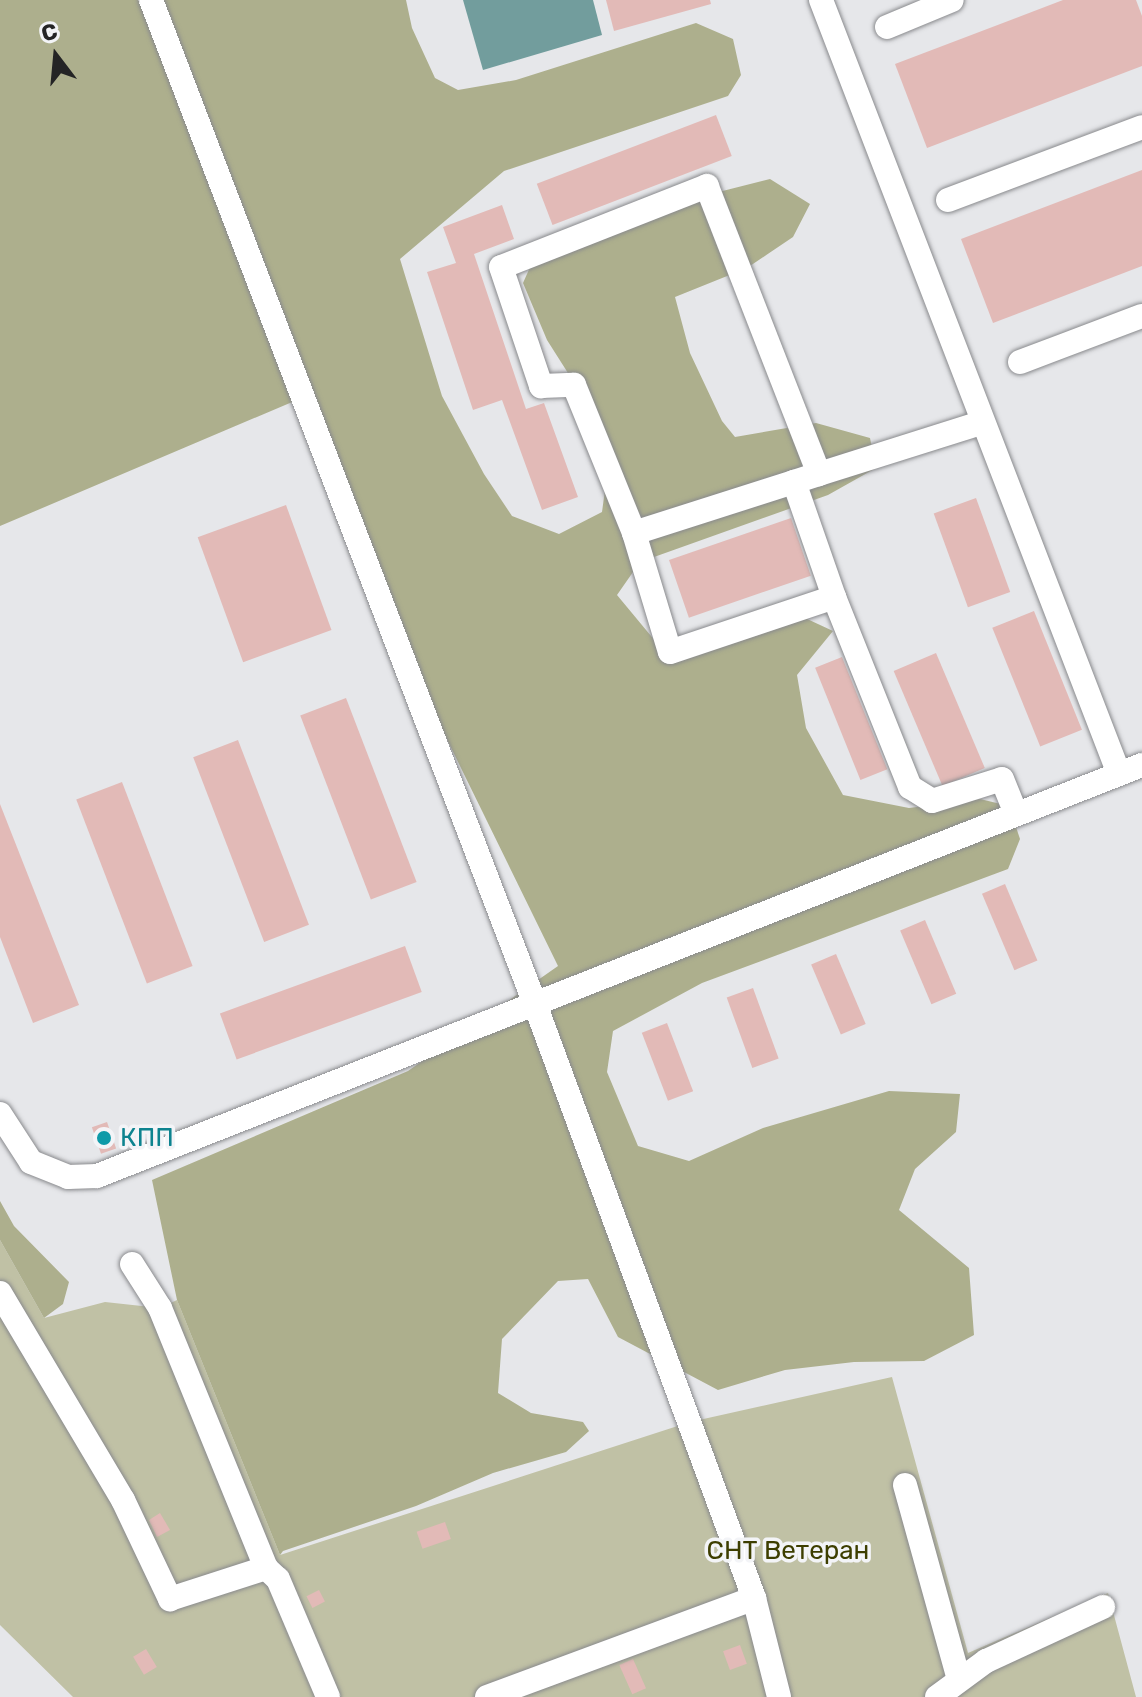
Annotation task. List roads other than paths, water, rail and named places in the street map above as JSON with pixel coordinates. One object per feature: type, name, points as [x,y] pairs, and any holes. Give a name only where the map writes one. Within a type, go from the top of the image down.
[{"type":"street","points":[[151,0],[535,1004],[754,1598],[779,1697]]},
{"type":"street","points":[[821,0],[981,423],[1119,774]]},
{"type":"street","points":[[887,27],[952,0]]},
{"type":"street","points":[[948,200],[1142,127]]},
{"type":"street","points":[[819,474],[707,186],[501,267],[541,386],[574,385],[634,533],[670,652],[834,597]]},
{"type":"street","points":[[1020,362],[1142,316]]},
{"type":"street","points":[[634,533],[981,423]]},
{"type":"street","points":[[794,482],[834,597],[910,787],[932,801],[1002,779],[1016,814]]},
{"type":"street","points":[[0,1114],[31,1162],[68,1177],[97,1176],[1142,765]]},
{"type":"street","points":[[132,1264],[160,1308],[266,1568],[278,1579],[328,1697]]},
{"type":"street","points":[[0,1293],[123,1500],[170,1599],[266,1568]]},
{"type":"street","points":[[905,1485],[959,1680]]},
{"type":"street","points":[[487,1697],[754,1598]]},
{"type":"street","points":[[937,1697],[986,1661],[1103,1607]]},
{"type":"water","points":[[463,0],[593,0],[602,35],[483,70]]},
{"type":"place","name":"КПП","points":[[104,1138]]},
{"type":"park label","name":"СНТ Ветеран","points":[[788,1551]]}]
